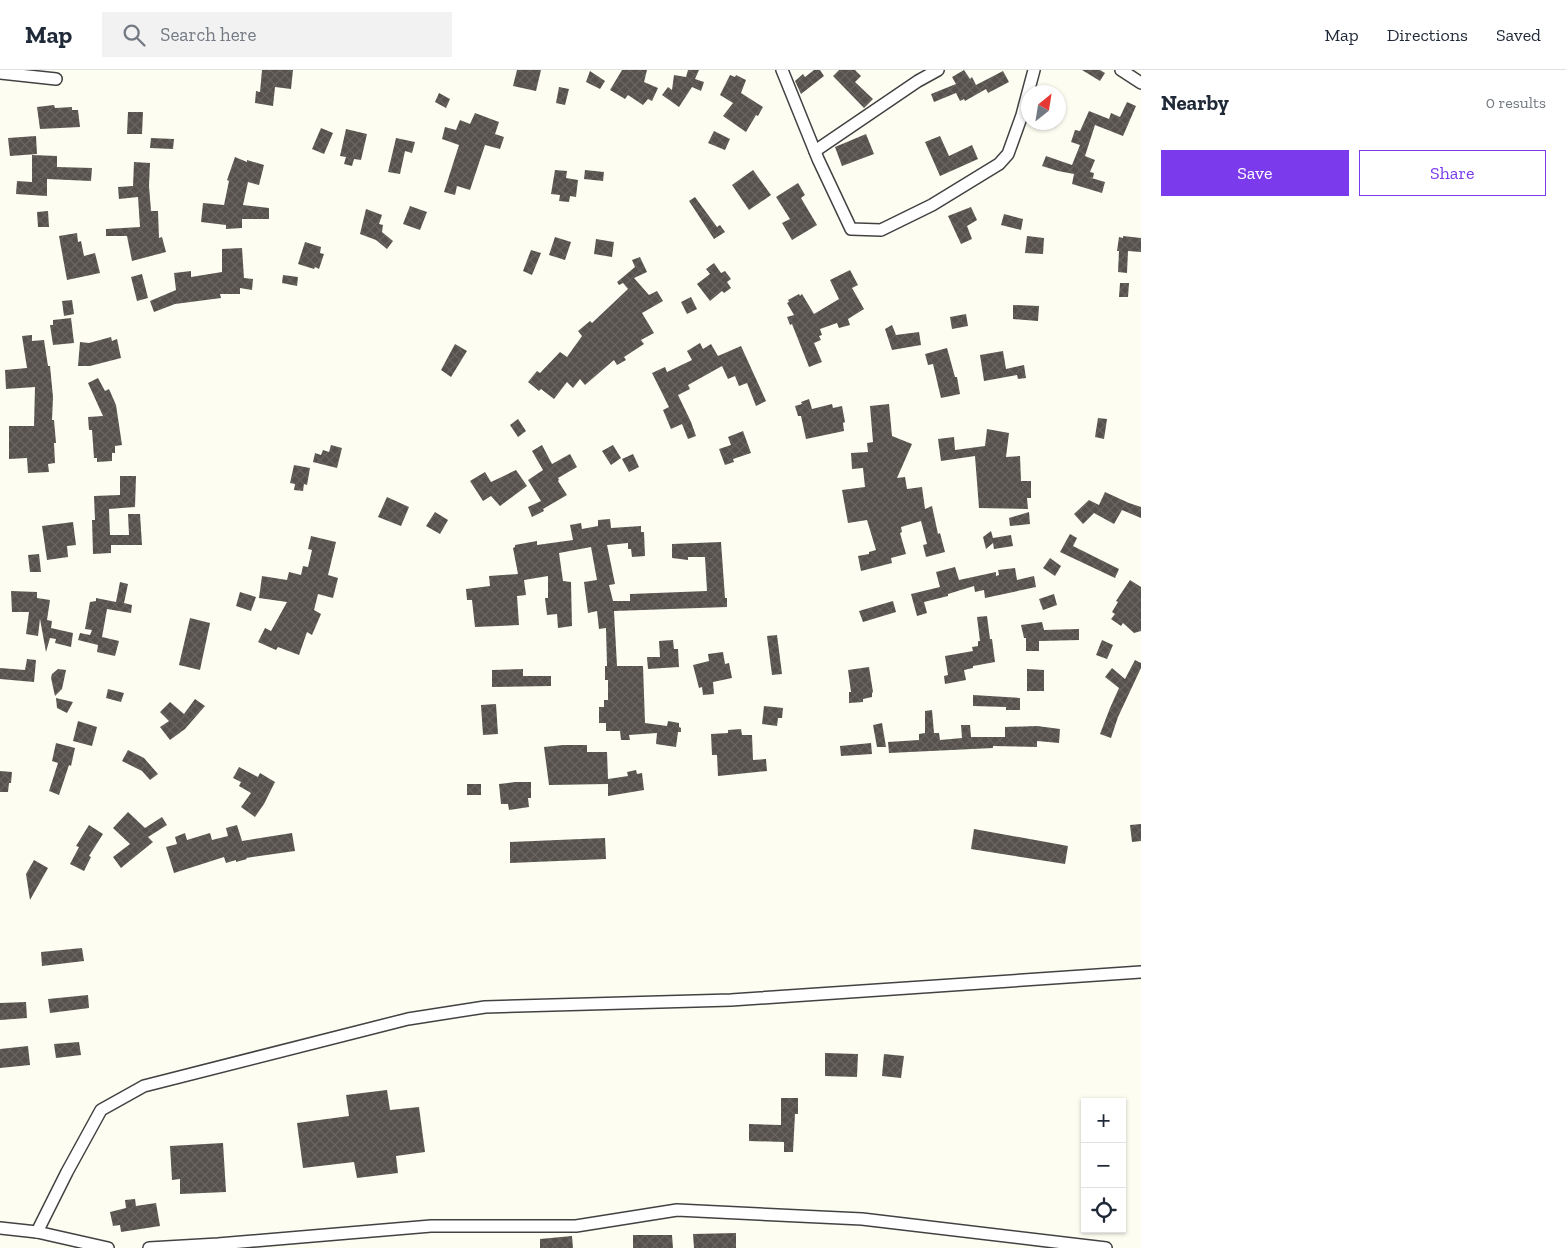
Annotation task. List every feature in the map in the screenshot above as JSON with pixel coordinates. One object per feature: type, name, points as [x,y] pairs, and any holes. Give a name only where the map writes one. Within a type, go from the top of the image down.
[{"type":"street","points":[[782,70],[815,151],[851,229],[881,230],[932,205],[999,164],[1008,154],[1022,115],[1034,70]]},
{"type":"street","points":[[815,151],[918,81],[938,70]]},
{"type":"street","points":[[1121,70],[1141,83]]},
{"type":"street","points":[[0,73],[56,79]]},
{"type":"street","points":[[37,1232],[101,1110],[144,1086],[408,1019],[485,1007],[731,1000],[1141,972]]},
{"type":"street","points":[[149,1248],[431,1226],[576,1226],[677,1210],[862,1219],[1106,1248]]},
{"type":"street","points":[[0,1228],[37,1232],[108,1248]]},
{"type":"building","points":[[262,70],[293,70],[291,89],[275,87],[273,106],[255,103],[256,91],[260,92]]},
{"type":"building","points":[[517,70],[541,70],[536,91],[513,86]]},
{"type":"building","points":[[622,70],[647,70],[644,82],[658,88],[652,101],[648,99],[643,105],[628,95],[625,99],[610,90]]},
{"type":"building","points":[[688,70],[699,70],[695,79],[704,82],[701,91],[692,87],[679,107],[662,95],[668,87],[672,90],[674,75],[686,77]]},
{"type":"building","points":[[814,70],[820,70],[824,76],[801,94],[795,81],[803,74],[805,77]]},
{"type":"building","points":[[839,70],[855,70],[861,76],[855,82],[873,99],[864,108],[833,76]]},
{"type":"building","points":[[964,70],[970,79],[972,77],[976,85],[1003,71],[1009,82],[988,93],[986,89],[965,101],[964,99],[960,101],[956,93],[934,102],[931,94],[956,84],[952,77]]},
{"type":"building","points":[[1082,70],[1100,70],[1105,73],[1100,81]]},
{"type":"building","points":[[590,71],[605,81],[600,89],[586,82]]},
{"type":"building","points":[[730,75],[735,77],[736,75],[746,80],[741,93],[763,107],[746,132],[723,116],[733,103],[720,95]]},
{"type":"building","points":[[559,87],[569,89],[565,105],[556,103]]},
{"type":"building","points":[[439,93],[450,99],[446,108],[435,102]]},
{"type":"building","points":[[1127,102],[1136,106],[1123,136],[1095,125],[1085,156],[1095,160],[1090,172],[1094,173],[1093,178],[1088,177],[1105,182],[1102,193],[1072,184],[1074,174],[1042,166],[1046,156],[1072,165],[1080,145],[1071,142],[1075,130],[1080,131],[1089,111],[1109,119],[1111,113],[1120,117]]},
{"type":"building","points":[[54,105],[55,108],[72,107],[72,110],[78,110],[80,127],[40,129],[37,107]]},
{"type":"building","points":[[128,112],[143,112],[142,134],[127,134]]},
{"type":"building","points":[[475,113],[499,122],[495,134],[504,137],[500,149],[485,145],[470,190],[457,186],[455,195],[444,192],[459,145],[442,139],[445,127],[456,130],[460,120],[470,124]]},
{"type":"building","points":[[321,128],[333,133],[324,154],[312,149]]},
{"type":"building","points":[[346,129],[367,134],[361,160],[354,159],[352,166],[344,164],[346,157],[340,156]]},
{"type":"building","points":[[714,131],[730,139],[725,150],[708,143]]},
{"type":"building","points":[[866,134],[874,154],[842,166],[835,147]]},
{"type":"building","points":[[36,136],[37,154],[10,156],[8,138]]},
{"type":"building","points":[[940,136],[949,156],[972,145],[978,159],[940,176],[925,142]]},
{"type":"building","points":[[151,138],[174,139],[173,149],[150,148]]},
{"type":"building","points":[[396,138],[415,142],[412,153],[405,151],[400,174],[388,172]]},
{"type":"building","points":[[32,155],[57,156],[57,167],[92,168],[91,181],[47,179],[47,196],[16,194],[17,181],[32,182]]},
{"type":"building","points":[[235,157],[247,162],[247,160],[264,165],[259,185],[248,182],[243,205],[269,208],[269,219],[242,219],[242,228],[226,229],[226,225],[201,222],[203,203],[224,205],[229,181],[227,180]]},
{"type":"building","points":[[134,162],[150,163],[151,211],[158,211],[159,238],[162,237],[166,252],[132,261],[127,236],[106,236],[106,229],[140,227],[138,197],[119,199],[118,187],[133,186]]},
{"type":"building","points":[[555,170],[567,171],[566,178],[578,180],[576,197],[570,196],[569,202],[559,201],[560,195],[551,194]]},
{"type":"building","points":[[585,170],[604,172],[603,181],[584,179]]},
{"type":"building","points":[[753,170],[771,195],[749,210],[732,185]]},
{"type":"building","points":[[798,183],[805,195],[801,198],[817,225],[792,240],[782,223],[790,219],[776,197]]},
{"type":"building","points":[[695,197],[717,227],[720,225],[725,232],[714,239],[689,201]]},
{"type":"building","points":[[410,206],[427,212],[420,230],[403,224]]},
{"type":"building","points":[[971,207],[977,220],[967,226],[972,239],[961,244],[948,216]]},
{"type":"building","points":[[366,209],[382,215],[379,224],[383,225],[382,232],[393,241],[387,249],[376,240],[360,234]]},
{"type":"building","points":[[48,211],[49,227],[38,227],[37,212]]},
{"type":"building","points":[[1004,214],[1023,219],[1021,230],[1001,225]]},
{"type":"building","points":[[77,233],[78,242],[81,241],[84,256],[95,253],[100,273],[67,280],[59,236]]},
{"type":"building","points":[[1027,236],[1044,238],[1043,254],[1025,253]]},
{"type":"building","points":[[1123,236],[1141,238],[1141,252],[1128,251],[1127,273],[1118,272],[1119,251],[1117,251],[1119,237],[1123,238]]},
{"type":"building","points":[[555,237],[571,242],[565,260],[549,255]]},
{"type":"building","points":[[596,239],[614,242],[612,257],[594,254]]},
{"type":"building","points":[[305,242],[321,247],[320,253],[324,254],[319,269],[298,264]]},
{"type":"building","points":[[242,248],[244,278],[253,279],[252,290],[240,288],[240,294],[220,294],[221,298],[175,304],[154,312],[150,301],[176,290],[174,273],[191,271],[191,277],[222,272],[222,249]]},
{"type":"building","points":[[531,250],[541,253],[532,275],[523,271]]},
{"type":"building","points":[[640,257],[647,272],[634,278],[649,295],[657,291],[663,301],[642,313],[654,333],[641,340],[644,344],[624,357],[626,360],[617,365],[614,360],[585,385],[580,379],[573,388],[567,382],[554,399],[541,389],[539,391],[528,382],[537,371],[540,373],[560,352],[567,357],[582,336],[578,331],[590,321],[592,323],[628,289],[623,283],[619,285],[617,282],[635,267],[632,260]]},
{"type":"building","points":[[714,263],[721,273],[725,271],[731,279],[727,282],[731,288],[724,293],[722,291],[710,301],[697,284],[710,274],[706,269]]},
{"type":"building","points":[[850,270],[858,285],[852,288],[864,309],[848,319],[850,325],[839,328],[837,323],[820,329],[822,335],[819,336],[821,340],[814,343],[822,362],[809,367],[792,324],[790,325],[787,317],[794,315],[787,303],[789,302],[788,300],[802,294],[814,314],[839,299],[830,280]]},
{"type":"building","points":[[142,274],[148,298],[137,301],[131,277]]},
{"type":"building","points":[[283,275],[298,277],[297,286],[282,283]]},
{"type":"building","points":[[1120,283],[1129,283],[1128,297],[1119,297]]},
{"type":"building","points":[[691,297],[697,309],[687,314],[681,302]]},
{"type":"building","points":[[72,300],[74,314],[64,316],[62,301]]},
{"type":"building","points":[[1013,305],[1039,306],[1038,321],[1013,319]]},
{"type":"building","points":[[966,314],[968,326],[952,329],[950,317]]},
{"type":"building","points":[[71,318],[74,343],[53,345],[50,325],[53,325],[53,320]]},
{"type":"building","points":[[892,325],[896,335],[919,332],[921,345],[892,350],[885,329]]},
{"type":"building","points":[[32,335],[32,341],[44,340],[48,366],[50,366],[53,397],[52,420],[54,420],[56,443],[54,443],[55,463],[48,464],[49,472],[28,473],[27,458],[9,459],[9,426],[34,426],[35,387],[6,389],[5,370],[27,368],[22,336]]},
{"type":"building","points":[[111,337],[112,341],[117,339],[121,358],[90,366],[78,366],[80,342],[89,343]]},
{"type":"building","points":[[700,343],[703,349],[711,344],[718,356],[741,346],[766,401],[756,406],[747,383],[739,386],[735,376],[728,379],[722,366],[688,385],[690,389],[678,395],[696,436],[688,439],[682,424],[671,429],[663,410],[669,407],[652,373],[665,367],[667,372],[692,360],[687,351]]},
{"type":"building","points":[[455,344],[467,351],[451,377],[441,370]]},
{"type":"building","points":[[947,348],[955,377],[957,377],[960,394],[941,398],[933,364],[928,365],[925,354]]},
{"type":"building","points":[[1003,351],[1006,369],[1024,365],[1026,378],[1018,379],[1017,375],[984,381],[980,355]]},
{"type":"building","points":[[98,378],[105,391],[109,389],[116,405],[122,445],[115,446],[115,453],[112,453],[112,461],[97,462],[97,458],[94,458],[92,430],[89,430],[88,417],[103,416],[88,383]]},
{"type":"building","points":[[809,399],[812,409],[832,404],[833,408],[842,406],[845,422],[843,423],[844,431],[806,439],[801,416],[798,416],[795,406]]},
{"type":"building","points":[[889,404],[892,436],[912,444],[897,478],[905,477],[907,489],[922,487],[925,509],[932,506],[938,534],[940,533],[945,552],[926,557],[923,545],[927,544],[921,521],[901,527],[902,532],[900,533],[906,554],[891,558],[892,563],[861,571],[858,556],[869,554],[869,552],[876,550],[867,520],[848,523],[842,490],[865,487],[863,468],[852,469],[851,453],[868,452],[867,443],[873,442],[870,406]]},
{"type":"building","points":[[1098,418],[1107,419],[1104,439],[1095,437]]},
{"type":"building","points":[[518,419],[526,431],[518,437],[510,425]]},
{"type":"building","points":[[987,429],[1009,433],[1006,457],[1020,456],[1021,481],[1031,481],[1031,498],[1027,498],[1028,509],[979,508],[975,456],[941,461],[938,439],[954,437],[955,450],[985,446]]},
{"type":"building","points":[[743,431],[751,453],[733,459],[734,462],[725,465],[719,449],[731,445],[728,437]]},
{"type":"building","points":[[331,445],[342,448],[337,468],[313,462],[315,453],[321,455],[323,450],[329,452]]},
{"type":"building","points":[[542,445],[552,464],[570,454],[577,467],[558,478],[567,495],[532,517],[528,507],[541,501],[528,480],[543,470],[532,451]]},
{"type":"building","points":[[613,445],[621,458],[611,465],[602,451]]},
{"type":"building","points":[[633,454],[639,467],[629,472],[622,459]]},
{"type":"building","points":[[294,465],[310,468],[307,485],[304,484],[303,491],[294,490],[295,484],[290,483]]},
{"type":"building","points":[[516,470],[527,486],[500,506],[491,496],[483,501],[470,481],[485,472],[491,482]]},
{"type":"building","points":[[120,476],[136,476],[135,507],[109,509],[110,535],[129,535],[128,514],[140,514],[142,545],[111,545],[111,553],[93,554],[92,520],[95,520],[94,496],[120,495]]},
{"type":"building","points":[[1105,492],[1141,507],[1141,518],[1122,510],[1114,524],[1094,513],[1083,524],[1074,514],[1089,500],[1099,505]]},
{"type":"building","points":[[387,497],[409,507],[401,526],[378,517]]},
{"type":"building","points":[[435,512],[448,520],[440,534],[426,526]]},
{"type":"building","points":[[1029,512],[1030,524],[1010,526],[1009,518]]},
{"type":"building","points":[[610,519],[611,528],[641,526],[641,532],[644,532],[645,556],[632,557],[631,549],[628,549],[628,543],[607,545],[615,584],[609,585],[613,601],[630,601],[630,594],[707,591],[705,557],[688,557],[688,560],[672,558],[672,544],[721,542],[727,607],[614,611],[617,666],[643,666],[645,723],[667,726],[668,721],[679,723],[681,732],[678,732],[676,747],[656,744],[657,733],[629,735],[630,740],[621,740],[620,731],[606,731],[606,723],[599,723],[599,707],[604,707],[604,700],[608,700],[608,680],[605,680],[605,666],[607,666],[606,628],[599,629],[597,611],[588,613],[584,582],[597,580],[591,547],[559,553],[563,581],[571,582],[572,626],[558,628],[557,614],[547,615],[545,598],[548,598],[548,576],[524,580],[526,595],[517,596],[519,625],[475,627],[472,600],[467,600],[466,589],[490,586],[489,576],[518,574],[513,548],[515,545],[537,541],[537,545],[573,540],[570,525],[581,523],[582,529],[598,526],[598,520]]},
{"type":"building","points":[[73,522],[76,545],[67,546],[68,557],[47,560],[42,526]]},
{"type":"building","points":[[991,531],[993,538],[1011,535],[1013,546],[994,549],[993,543],[986,549],[983,537]]},
{"type":"building","points":[[1070,534],[1077,538],[1073,546],[1119,569],[1115,578],[1060,552]]},
{"type":"building","points":[[311,536],[336,542],[328,575],[338,578],[333,598],[318,594],[314,610],[321,614],[312,635],[307,632],[299,655],[278,647],[276,650],[258,642],[265,628],[271,631],[287,602],[259,598],[262,576],[287,580],[289,572],[301,575],[303,566],[308,567],[312,550],[308,549]]},
{"type":"building","points":[[39,554],[41,572],[30,572],[28,555]]},
{"type":"building","points":[[1050,558],[1061,566],[1055,576],[1043,568]]},
{"type":"building","points":[[955,567],[959,580],[996,572],[996,576],[999,575],[998,570],[1015,568],[1017,580],[1034,576],[1036,587],[985,598],[984,590],[975,592],[974,586],[948,594],[948,596],[924,602],[927,613],[917,616],[911,594],[940,587],[936,572]]},
{"type":"building","points":[[1130,580],[1141,587],[1141,631],[1134,633],[1123,623],[1121,626],[1111,619],[1115,614],[1112,612],[1118,602],[1116,601]]},
{"type":"building","points":[[120,582],[128,584],[124,603],[132,605],[131,613],[107,609],[102,637],[119,641],[115,656],[97,652],[98,645],[78,640],[80,633],[90,635],[92,630],[85,629],[90,602],[96,601],[96,598],[116,602]]},
{"type":"building","points":[[11,591],[37,592],[37,598],[50,600],[47,620],[52,621],[51,628],[73,633],[71,647],[55,643],[56,639],[50,638],[46,652],[40,619],[38,636],[26,634],[29,612],[12,612]]},
{"type":"building","points":[[240,592],[256,597],[251,611],[236,606]]},
{"type":"building","points":[[1054,594],[1057,605],[1043,610],[1039,599]]},
{"type":"building","points":[[893,601],[896,612],[863,622],[859,611]]},
{"type":"building","points":[[987,616],[995,662],[973,666],[973,668],[964,670],[966,680],[945,684],[944,676],[948,675],[945,656],[973,651],[972,647],[978,646],[978,641],[980,641],[977,617]]},
{"type":"building","points":[[190,618],[210,623],[200,670],[179,665]]},
{"type":"building","points":[[1042,622],[1044,630],[1079,629],[1079,640],[1039,641],[1039,651],[1026,651],[1026,638],[1024,638],[1021,625]]},
{"type":"building","points":[[777,635],[782,674],[772,675],[767,636]]},
{"type":"building","points":[[673,640],[674,649],[678,649],[679,667],[648,669],[647,657],[660,657],[659,641]]},
{"type":"building","points":[[1102,640],[1113,645],[1107,659],[1096,655]]},
{"type":"building","points":[[723,652],[725,664],[729,663],[732,678],[713,682],[714,694],[703,695],[702,687],[699,688],[693,665],[709,661],[708,654]]},
{"type":"building","points":[[27,659],[36,660],[34,682],[0,679],[0,668],[25,670]]},
{"type":"building","points":[[1135,660],[1141,663],[1141,668],[1118,717],[1111,738],[1100,734],[1119,688],[1105,677],[1112,668],[1125,679]]},
{"type":"building","points":[[869,667],[872,697],[863,699],[863,702],[849,703],[849,692],[851,692],[848,670]]},
{"type":"building","points":[[58,669],[66,670],[62,689],[55,696],[51,678],[52,674]]},
{"type":"building","points":[[523,669],[523,676],[551,676],[551,686],[492,687],[492,670]]},
{"type":"building","points":[[1027,669],[1044,670],[1044,691],[1027,691]]},
{"type":"building","points":[[108,689],[124,693],[121,702],[106,698]]},
{"type":"building","points":[[973,695],[1020,698],[1020,710],[1006,710],[1006,707],[973,706]]},
{"type":"building","points":[[56,698],[73,702],[67,713],[57,708]]},
{"type":"building","points":[[195,699],[205,706],[185,729],[170,740],[160,727],[169,721],[160,712],[170,702],[184,714]]},
{"type":"building","points":[[496,704],[498,734],[483,735],[481,705]]},
{"type":"building","points":[[764,706],[783,708],[782,718],[778,718],[777,726],[762,724]]},
{"type":"building","points":[[932,710],[934,733],[939,733],[940,740],[962,738],[961,725],[970,725],[971,737],[1005,737],[1005,727],[1037,726],[1060,729],[1059,743],[1037,741],[1037,747],[993,746],[993,748],[889,753],[888,742],[919,740],[919,734],[925,733],[925,711]]},
{"type":"building","points":[[78,721],[97,727],[92,746],[73,741]]},
{"type":"building","points":[[882,723],[886,747],[877,747],[873,725]]},
{"type":"building","points":[[741,729],[742,735],[752,735],[753,760],[766,759],[767,771],[718,776],[717,755],[712,755],[711,734],[728,733],[728,730]]},
{"type":"building","points":[[56,743],[75,748],[71,766],[69,765],[59,795],[49,791],[58,763],[52,761]]},
{"type":"building","points":[[871,743],[872,754],[841,756],[840,746]]},
{"type":"building","points":[[587,745],[587,752],[607,752],[608,779],[628,776],[627,772],[636,770],[637,774],[642,773],[644,790],[608,796],[608,784],[549,785],[544,747]]},
{"type":"building","points":[[128,750],[144,758],[158,774],[150,780],[142,771],[122,761]]},
{"type":"building","points":[[239,767],[258,777],[260,773],[275,782],[255,817],[241,807],[251,793],[239,786],[241,782],[233,778]]},
{"type":"building","points":[[0,771],[12,772],[8,792],[0,792]]},
{"type":"building","points":[[531,782],[531,798],[528,798],[529,807],[509,810],[508,804],[501,804],[499,784]]},
{"type":"building","points":[[467,784],[481,784],[481,795],[467,795]]},
{"type":"building","points":[[128,812],[145,828],[162,817],[167,825],[148,837],[153,842],[121,868],[113,857],[130,844],[113,828]]},
{"type":"building","points":[[1141,824],[1141,841],[1132,842],[1130,825]]},
{"type":"building","points":[[89,825],[103,834],[89,856],[91,857],[84,871],[70,864],[79,847],[76,846]]},
{"type":"building","points":[[237,825],[242,841],[292,833],[295,851],[226,863],[224,857],[174,873],[166,847],[177,844],[175,837],[185,833],[187,840],[210,833],[212,840],[228,836],[226,828]]},
{"type":"building","points":[[974,829],[1068,846],[1065,864],[971,849]]},
{"type":"building","points":[[605,838],[606,859],[510,863],[510,842]]},
{"type":"building","points":[[34,860],[48,868],[30,900],[26,874]]},
{"type":"building","points":[[82,948],[84,961],[42,966],[41,952]]},
{"type":"building","points":[[88,995],[89,1008],[50,1013],[48,999]]},
{"type":"building","points":[[26,1002],[27,1018],[0,1020],[0,1003]]},
{"type":"building","points":[[79,1042],[81,1055],[56,1058],[54,1044]]},
{"type":"building","points":[[28,1046],[30,1065],[0,1068],[0,1049]]},
{"type":"building","points":[[825,1053],[858,1054],[857,1077],[825,1076]]},
{"type":"building","points":[[884,1054],[904,1056],[901,1078],[882,1076]]},
{"type":"building","points":[[387,1090],[390,1110],[419,1107],[425,1152],[396,1156],[398,1173],[357,1178],[354,1162],[303,1168],[297,1123],[349,1116],[346,1095]]},
{"type":"building","points":[[781,1098],[798,1098],[798,1114],[795,1114],[793,1152],[784,1152],[784,1142],[749,1141],[749,1124],[781,1125]]},
{"type":"building","points":[[223,1143],[226,1192],[180,1194],[180,1179],[172,1180],[170,1146]]},
{"type":"building","points":[[135,1199],[136,1206],[156,1203],[160,1226],[121,1232],[120,1225],[113,1226],[110,1212],[126,1208],[125,1200]]},
{"type":"building","points":[[736,1233],[736,1248],[694,1248],[693,1234]]},
{"type":"building","points":[[633,1235],[672,1235],[673,1248],[633,1248]]},
{"type":"building","points":[[572,1236],[573,1248],[540,1248],[540,1239]]}]
